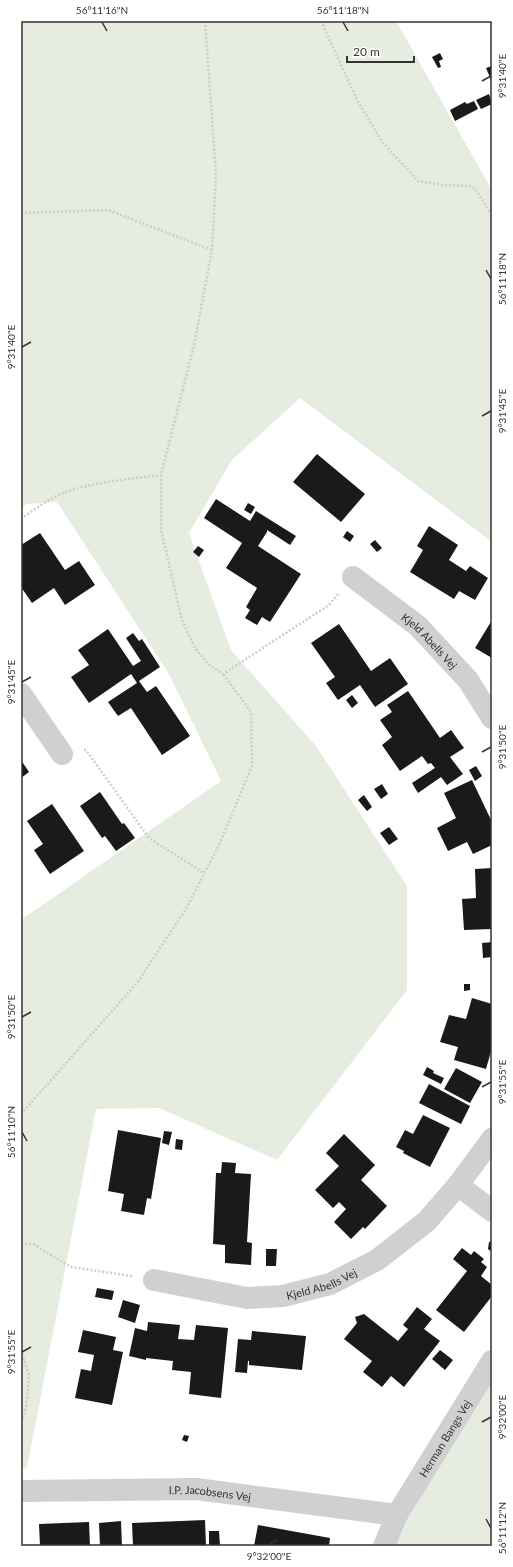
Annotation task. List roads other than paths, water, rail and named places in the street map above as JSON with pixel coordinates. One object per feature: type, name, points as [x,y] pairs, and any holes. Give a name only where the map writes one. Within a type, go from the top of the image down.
[{"type":"street","name":"Kjeld Abells Vej","points":[[353,577],[418,626],[468,680],[492,718]]},
{"type":"street","points":[[21,694],[62,754]]},
{"type":"street","name":"Kjeld Abells Vej","points":[[154,1280],[247,1298],[283,1296],[330,1284],[377,1260],[427,1221],[458,1185],[492,1139]]},
{"type":"street","points":[[458,1185],[492,1211]]},
{"type":"street","name":"Herman Bangs Vej","points":[[384,1546],[397,1515],[492,1361]]},
{"type":"street","name":"I.P. Jacobsens Vej","points":[[21,1491],[196,1489],[397,1515]]}]
